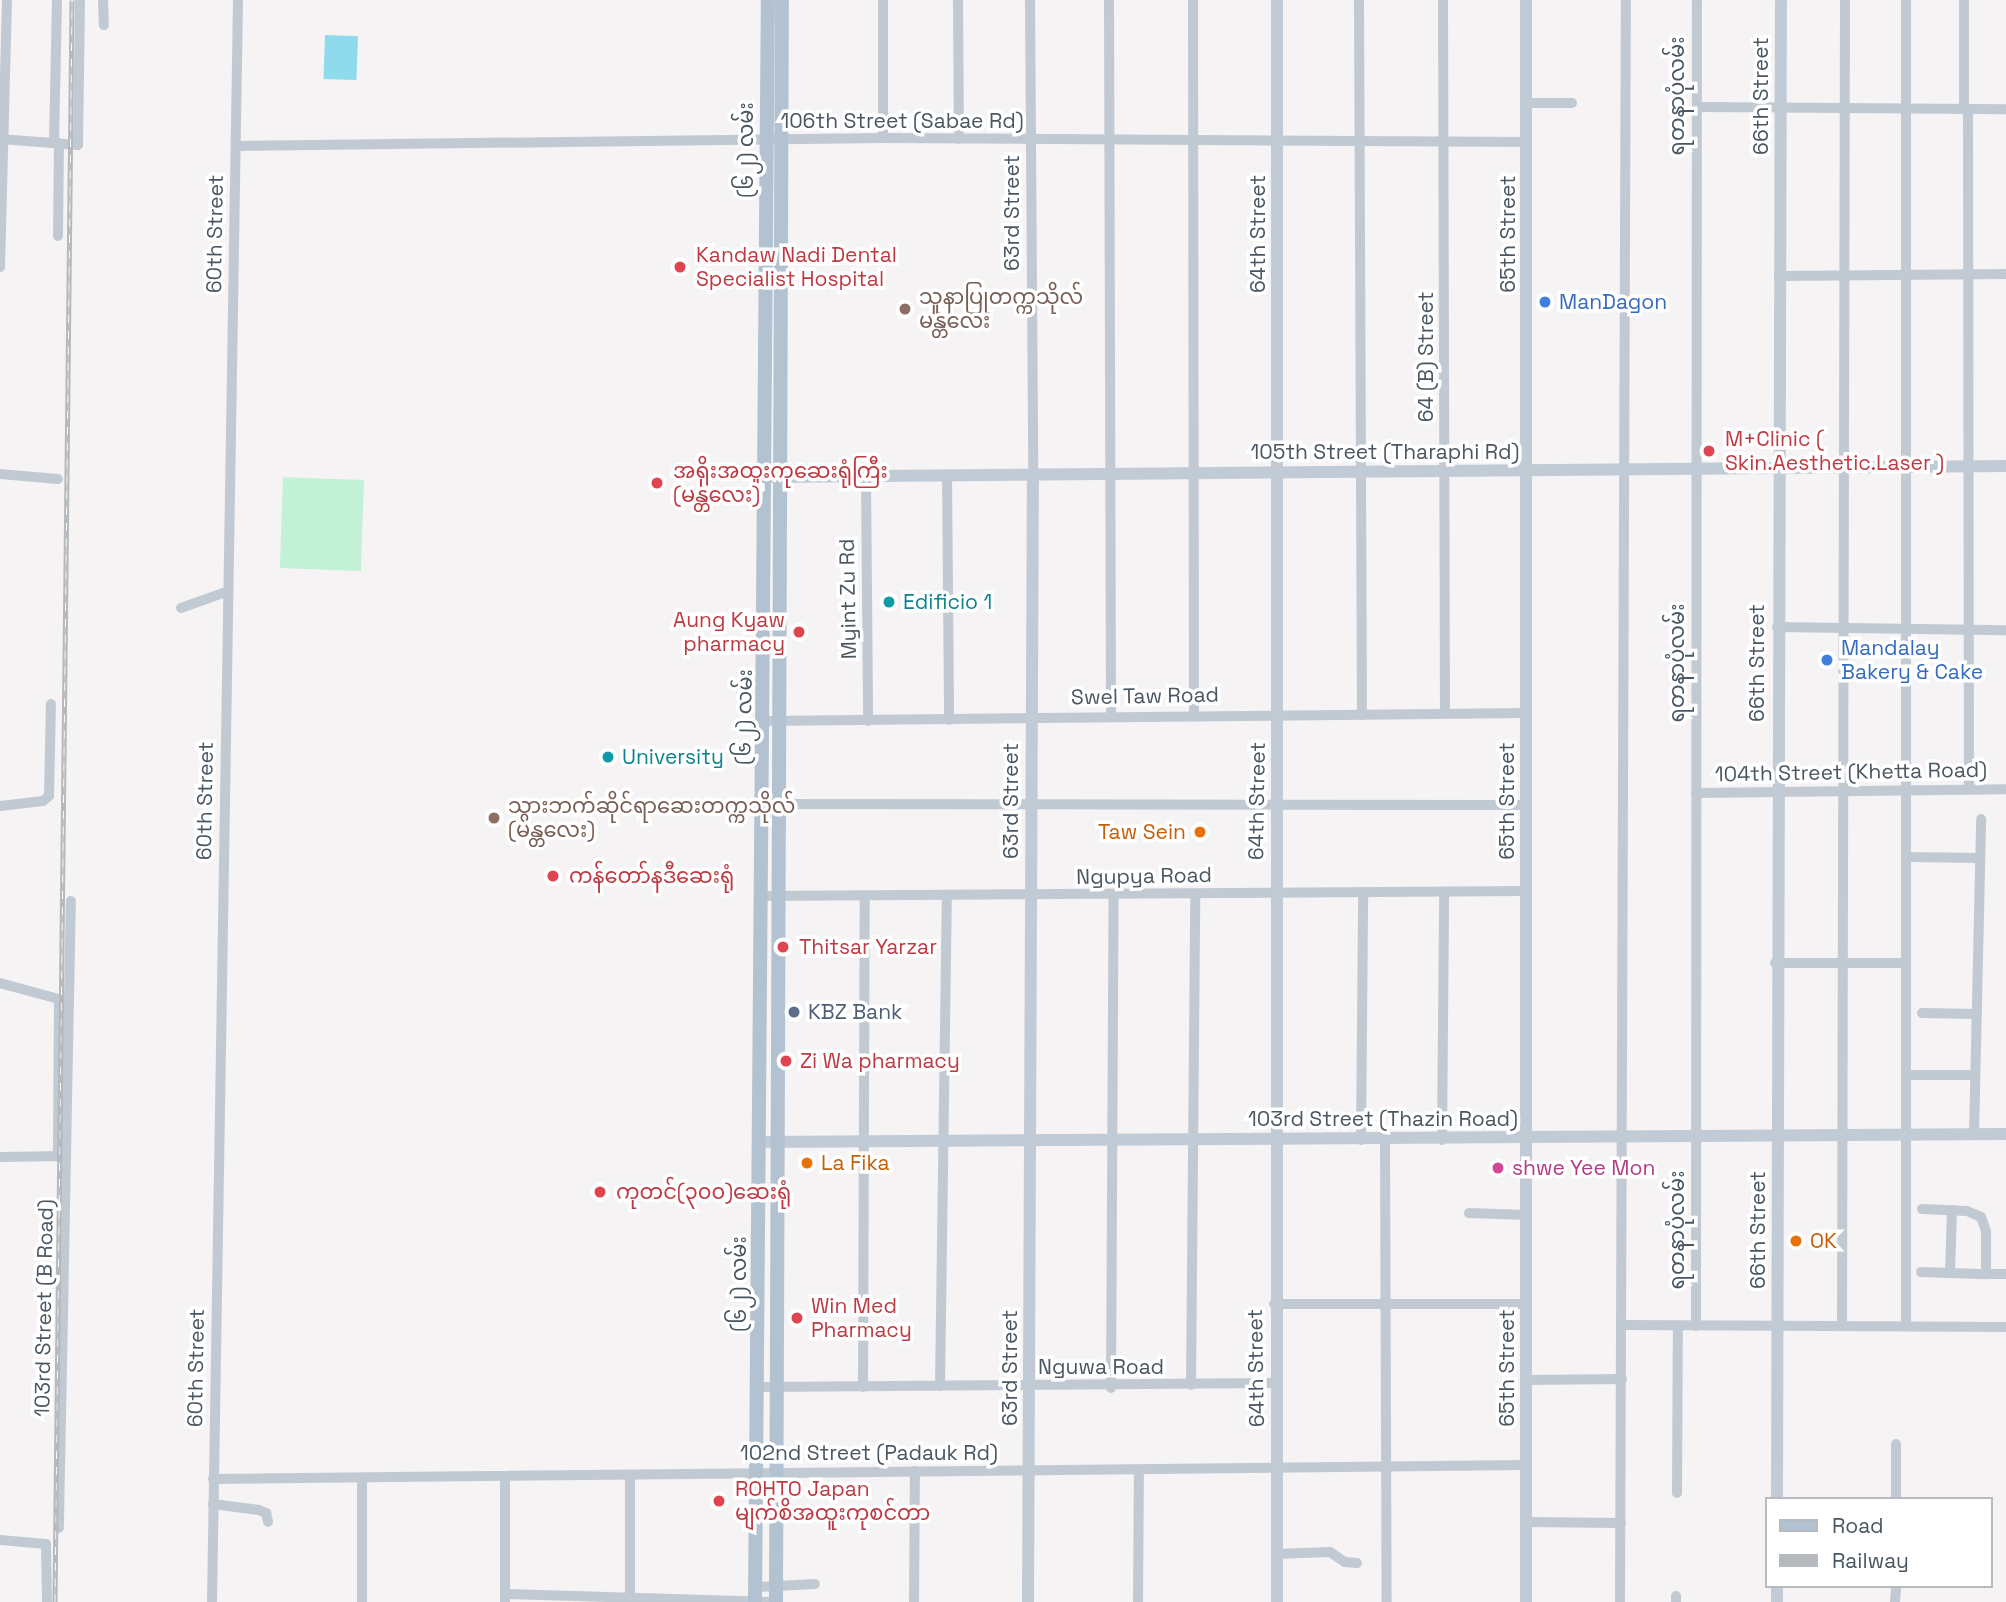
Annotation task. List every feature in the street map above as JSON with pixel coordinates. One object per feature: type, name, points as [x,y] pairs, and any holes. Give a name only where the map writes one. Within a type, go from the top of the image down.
[{"type":"main road","name":"(၆၂) လမ်း","points":[[756,1597],[762,896],[771,804],[772,721],[772,477],[766,141],[768,0]]},
{"type":"main road","name":"(၆၂) လမ်း","points":[[772,477],[782,140],[782,0]]},
{"type":"main road","name":"(၆၂) လမ်း","points":[[771,804],[778,896],[773,1472],[776,1602]]},
{"type":"street","points":[[0,267],[1,139],[7,0]]},
{"type":"street","points":[[57,0],[58,236]]},
{"type":"street","points":[[1,139],[78,145],[80,0]]},
{"type":"street","points":[[103,0],[104,25]]},
{"type":"street","name":"60th Street","points":[[212,1602],[226,592],[238,0]]},
{"type":"street","points":[[883,0],[883,138]]},
{"type":"street","points":[[958,0],[959,139]]},
{"type":"street","name":"63rd Street","points":[[1028,1602],[1033,474],[1030,0]]},
{"type":"street","points":[[1109,0],[1113,473],[1111,715]]},
{"type":"street","points":[[1193,0],[1194,714]]},
{"type":"street","name":"64th Street","points":[[1277,0],[1279,472],[1274,1139],[1277,1602]]},
{"type":"street","points":[[1359,0],[1362,715]]},
{"type":"street","name":"64 (B) Street","points":[[1443,0],[1445,714]]},
{"type":"street","name":"65th Street","points":[[1526,0],[1527,1602]]},
{"type":"street","points":[[1620,1602],[1626,0]]},
{"type":"street","name":"ရတနာပုံလမ်း","points":[[1696,1326],[1697,0]]},
{"type":"street","name":"66th Street","points":[[1777,1497],[1778,1137],[1775,963],[1781,0]]},
{"type":"street","points":[[1842,1325],[1847,791],[1843,275],[1845,0]]},
{"type":"street","points":[[1906,0],[1909,275],[1906,1324]]},
{"type":"street","points":[[1964,0],[1970,275],[1969,789]]},
{"type":"street","points":[[1527,103],[1572,103]]},
{"type":"street","points":[[1697,107],[2006,109]]},
{"type":"street","name":"106th Street (Sabae Rd)","points":[[236,146],[883,138],[1527,142]]},
{"type":"street","points":[[1779,276],[2006,274]]},
{"type":"street","name":"105th Street (Tharaphi Rd)","points":[[772,477],[1193,471],[2006,466]]},
{"type":"street","points":[[0,474],[58,479]]},
{"type":"street","points":[[947,476],[949,720]]},
{"type":"street","name":"Myint Zu Rd","points":[[866,477],[869,721]]},
{"type":"street","points":[[181,608],[226,592]]},
{"type":"street","points":[[1777,627],[2006,630]]},
{"type":"street","points":[[0,806],[43,801],[48,796],[51,704]]},
{"type":"street","name":"Swel Taw Road","points":[[772,721],[1194,714],[1527,713]]},
{"type":"street","name":"104th Street (Khetta Road)","points":[[1696,793],[2006,789]]},
{"type":"street","points":[[771,804],[1526,805]]},
{"type":"street","points":[[1974,1135],[1981,819]]},
{"type":"street","points":[[1906,857],[1980,858]]},
{"type":"street","name":"Ngupya Road","points":[[762,896],[1275,895],[1526,891]]},
{"type":"street","points":[[1442,1140],[1444,892]]},
{"type":"street","points":[[1361,1140],[1363,893]]},
{"type":"street","points":[[1191,1385],[1195,894]]},
{"type":"street","points":[[940,1386],[946,1140],[947,895]]},
{"type":"street","points":[[1111,1388],[1114,895]]},
{"type":"street","points":[[863,1387],[864,897]]},
{"type":"street","points":[[62,1154],[72,998],[71,901]]},
{"type":"street","points":[[1775,963],[1906,963]]},
{"type":"street","points":[[0,983],[72,998]]},
{"type":"street","points":[[57,997],[62,1154]]},
{"type":"street","points":[[1922,1013],[1977,1014]]},
{"type":"street","points":[[1908,1075],[1975,1075]]},
{"type":"street","name":"103rd Street (Thazin Road)","points":[[761,1142],[1029,1139],[1442,1140],[2006,1134]]},
{"type":"street","points":[[1385,1140],[1387,1602]]},
{"type":"street","points":[[0,1157],[62,1154]]},
{"type":"street","name":"103rd Street (B Road)","points":[[59,1528],[62,1154]]},
{"type":"street","points":[[1922,1209],[1976,1213],[1984,1221],[1986,1274]]},
{"type":"street","points":[[1950,1273],[1951,1210]]},
{"type":"street","points":[[1469,1213],[1526,1215]]},
{"type":"street","points":[[1921,1272],[2006,1274]]},
{"type":"street","points":[[1274,1304],[1527,1304]]},
{"type":"street","points":[[1622,1325],[1906,1324],[2006,1327]]},
{"type":"street","points":[[1677,1493],[1678,1326]]},
{"type":"street","points":[[1526,1380],[1622,1378]]},
{"type":"street","name":"Nguwa Road","points":[[759,1387],[1111,1388],[1275,1383]]},
{"type":"street","points":[[1896,1444],[1896,1497]]},
{"type":"street","name":"102nd Street (Padauk Rd)","points":[[213,1479],[1526,1465]]},
{"type":"street","points":[[1138,1602],[1139,1469]]},
{"type":"street","points":[[914,1602],[915,1471]]},
{"type":"street","points":[[630,1475],[630,1600]]},
{"type":"street","points":[[505,1477],[505,1598],[630,1600],[756,1597],[776,1602]]},
{"type":"street","points":[[362,1478],[362,1602]]},
{"type":"street","points":[[213,1504],[259,1510],[266,1513],[268,1522]]},
{"type":"street","points":[[1527,1522],[1621,1523]]},
{"type":"street","points":[[0,1541],[46,1544],[47,1602]]},
{"type":"street","points":[[1276,1554],[1330,1552],[1345,1562],[1357,1563]]},
{"type":"street","points":[[756,1597],[775,1586],[815,1584]]},
{"type":"green space","points":[[283,477],[364,480],[361,571],[280,568]]},
{"type":"water","points":[[325,35],[358,36],[356,80],[323,79]]},
{"type":"railway","points":[[55,1602],[72,0]]},
{"type":"place","name":"Kandaw Nadi Dental Specialist Hospital","points":[[680,267]]},
{"type":"place","name":"ManDagon","points":[[1545,302]]},
{"type":"place","name":"သူနာပြုတက္ကသိုလ် မန္တလေး","points":[[905,309]]},
{"type":"place","name":"M+Clinic ( Skin.Aesthetic.Laser )","points":[[1709,451]]},
{"type":"place","name":"အရိုးအထူးကုဆေးရုံကြီး (မန္တလေး)","points":[[657,483]]},
{"type":"place","name":"Edificio 1","points":[[889,602]]},
{"type":"place","name":"Aung Kyaw pharmacy","points":[[799,632]]},
{"type":"place","name":"Mandalay Bakery & Cake","points":[[1827,660]]},
{"type":"place","name":"University","points":[[608,757]]},
{"type":"place","name":"သွားဘက်ဆိုင်ရာဆေးတက္ကသိုလ် (မန္တလေး)","points":[[494,818]]},
{"type":"place","name":"Taw Sein","points":[[1200,832]]},
{"type":"place","name":"ကန်တော်နဒီဆေးရုံ","points":[[553,876]]},
{"type":"place","name":"Thitsar Yarzar","points":[[783,947]]},
{"type":"place","name":"KBZ Bank","points":[[794,1012]]},
{"type":"place","name":"Zi Wa pharmacy","points":[[786,1061]]},
{"type":"place","name":"La Fika","points":[[807,1163]]},
{"type":"place","name":"shwe Yee Mon","points":[[1498,1168]]},
{"type":"place","name":"ကုတင်(၃၀၀)ဆေးရုံ","points":[[600,1192]]},
{"type":"place","name":"OK","points":[[1796,1241]]},
{"type":"place","name":"Win Med Pharmacy","points":[[797,1318]]},
{"type":"place","name":"ROHTO Japan မျက်စိအထူးကုစင်တာ","points":[[719,1501]]}]
